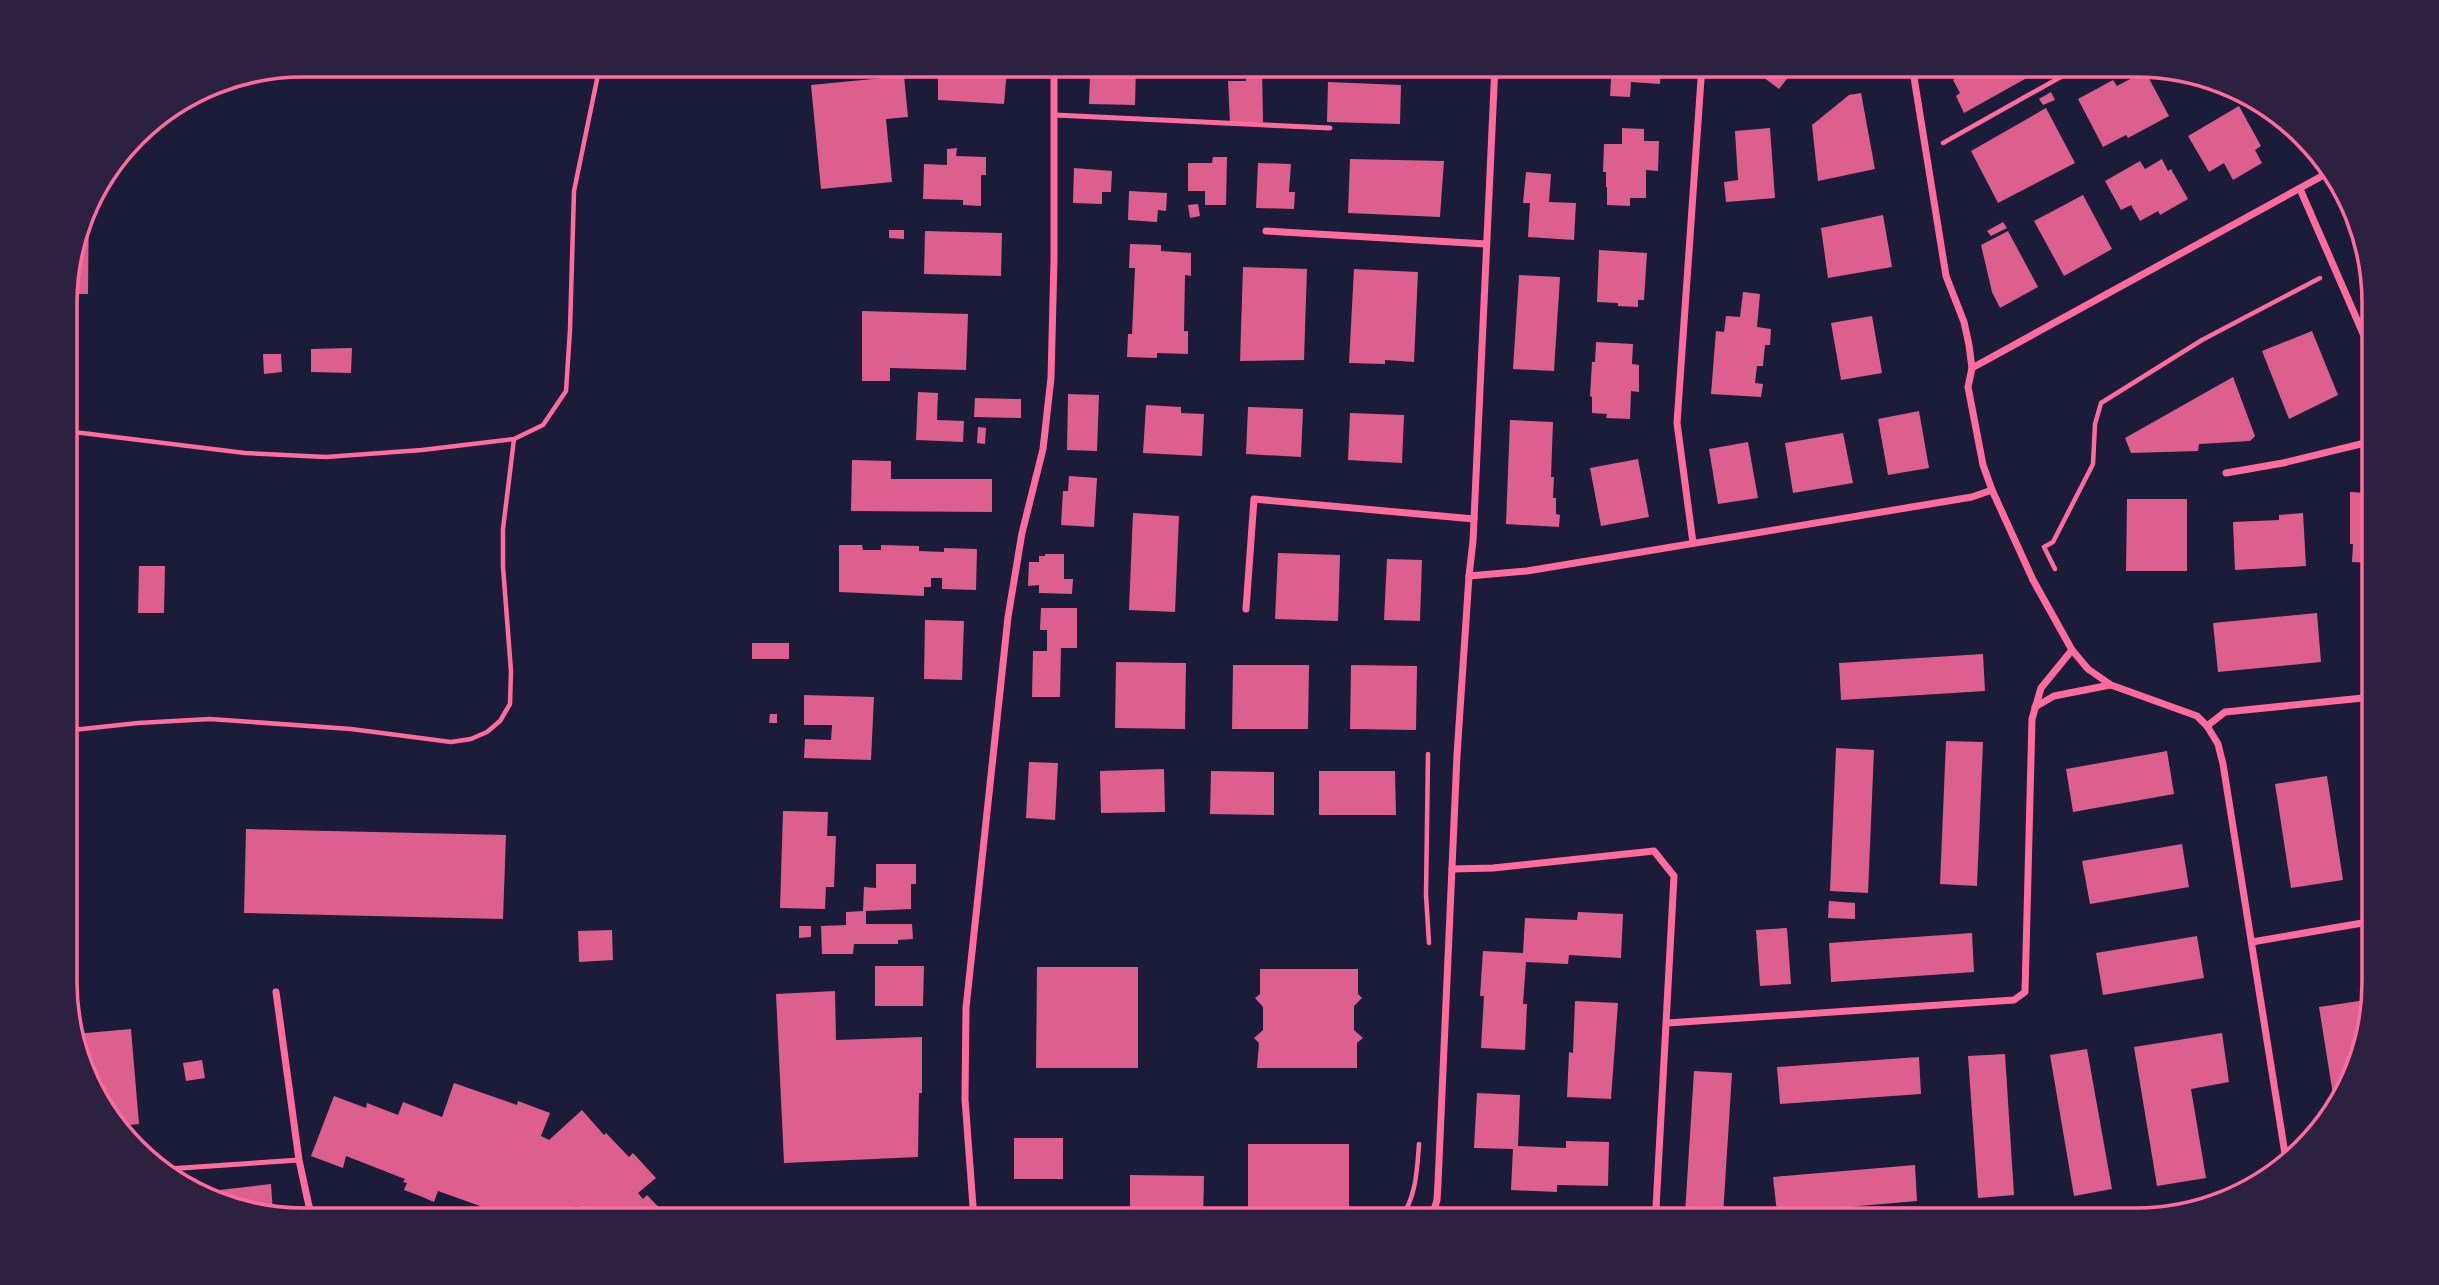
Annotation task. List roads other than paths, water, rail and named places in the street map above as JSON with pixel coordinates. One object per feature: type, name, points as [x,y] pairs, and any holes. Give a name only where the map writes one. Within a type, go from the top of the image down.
[{"type":"street","points":[[973,1208],[965,1099],[966,1008],[1008,617],[1022,533],[1043,449],[1051,377],[1054,77]]},
{"type":"street","points":[[1435,1208],[1474,519],[1494,77]]},
{"type":"street","points":[[1693,543],[1677,423],[1701,77]]},
{"type":"street","points":[[1914,77],[1946,276],[1964,322],[1972,368],[1968,387],[1983,465],[2033,580],[2072,650],[2088,669],[2110,685],[2197,716],[2218,744],[2285,1152]]},
{"type":"street","points":[[1972,368],[2323,176]]},
{"type":"street","points":[[2300,189],[2362,330]]},
{"type":"street","points":[[1266,231],[1486,244]]},
{"type":"street","points":[[2226,473],[2283,463],[2362,444]]},
{"type":"street","points":[[1469,576],[1527,571],[1972,496],[1992,490]]},
{"type":"street","points":[[1246,609],[1254,499],[1474,519]]},
{"type":"street","points":[[1667,1023],[2014,999],[2025,992],[2031,731],[2041,688],[2072,650]]},
{"type":"street","points":[[2035,707],[2054,696],[2110,685]]},
{"type":"street","points":[[2207,726],[2225,712],[2362,698]]},
{"type":"street","points":[[1452,869],[1493,868],[1654,851],[1674,876],[1656,1208]]},
{"type":"street","points":[[2252,942],[2362,923]]},
{"type":"street","points":[[276,992],[299,1160],[309,1208]]},
{"type":"lane","points":[[1055,115],[1330,128]]},
{"type":"lane","points":[[176,1168],[299,1160]]}]
